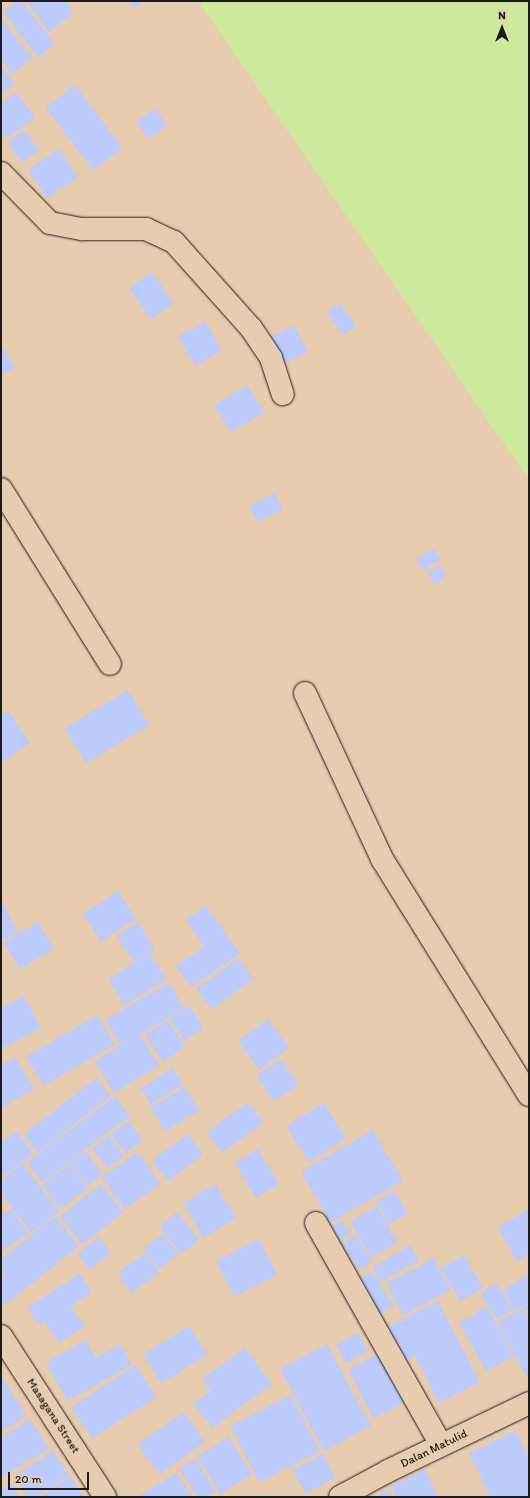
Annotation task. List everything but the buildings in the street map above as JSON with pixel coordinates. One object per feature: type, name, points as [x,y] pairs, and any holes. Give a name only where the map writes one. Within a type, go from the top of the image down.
[{"type":"street","points":[[1,173],[50,223],[82,229],[146,229],[174,242],[251,328],[271,358],[283,394]]},
{"type":"street","points":[[1,489],[110,664]]},
{"type":"street","points":[[305,693],[382,859],[529,1096]]},
{"type":"street","points":[[316,1223],[441,1445]]},
{"type":"street","name":"Masagana Street","points":[[1,1336],[105,1497]]},
{"type":"street","name":"Dalan Matulid","points":[[340,1497],[441,1445],[529,1403]]},
{"type":"green space","points":[[207,1],[529,1],[529,480],[200,4]]}]
